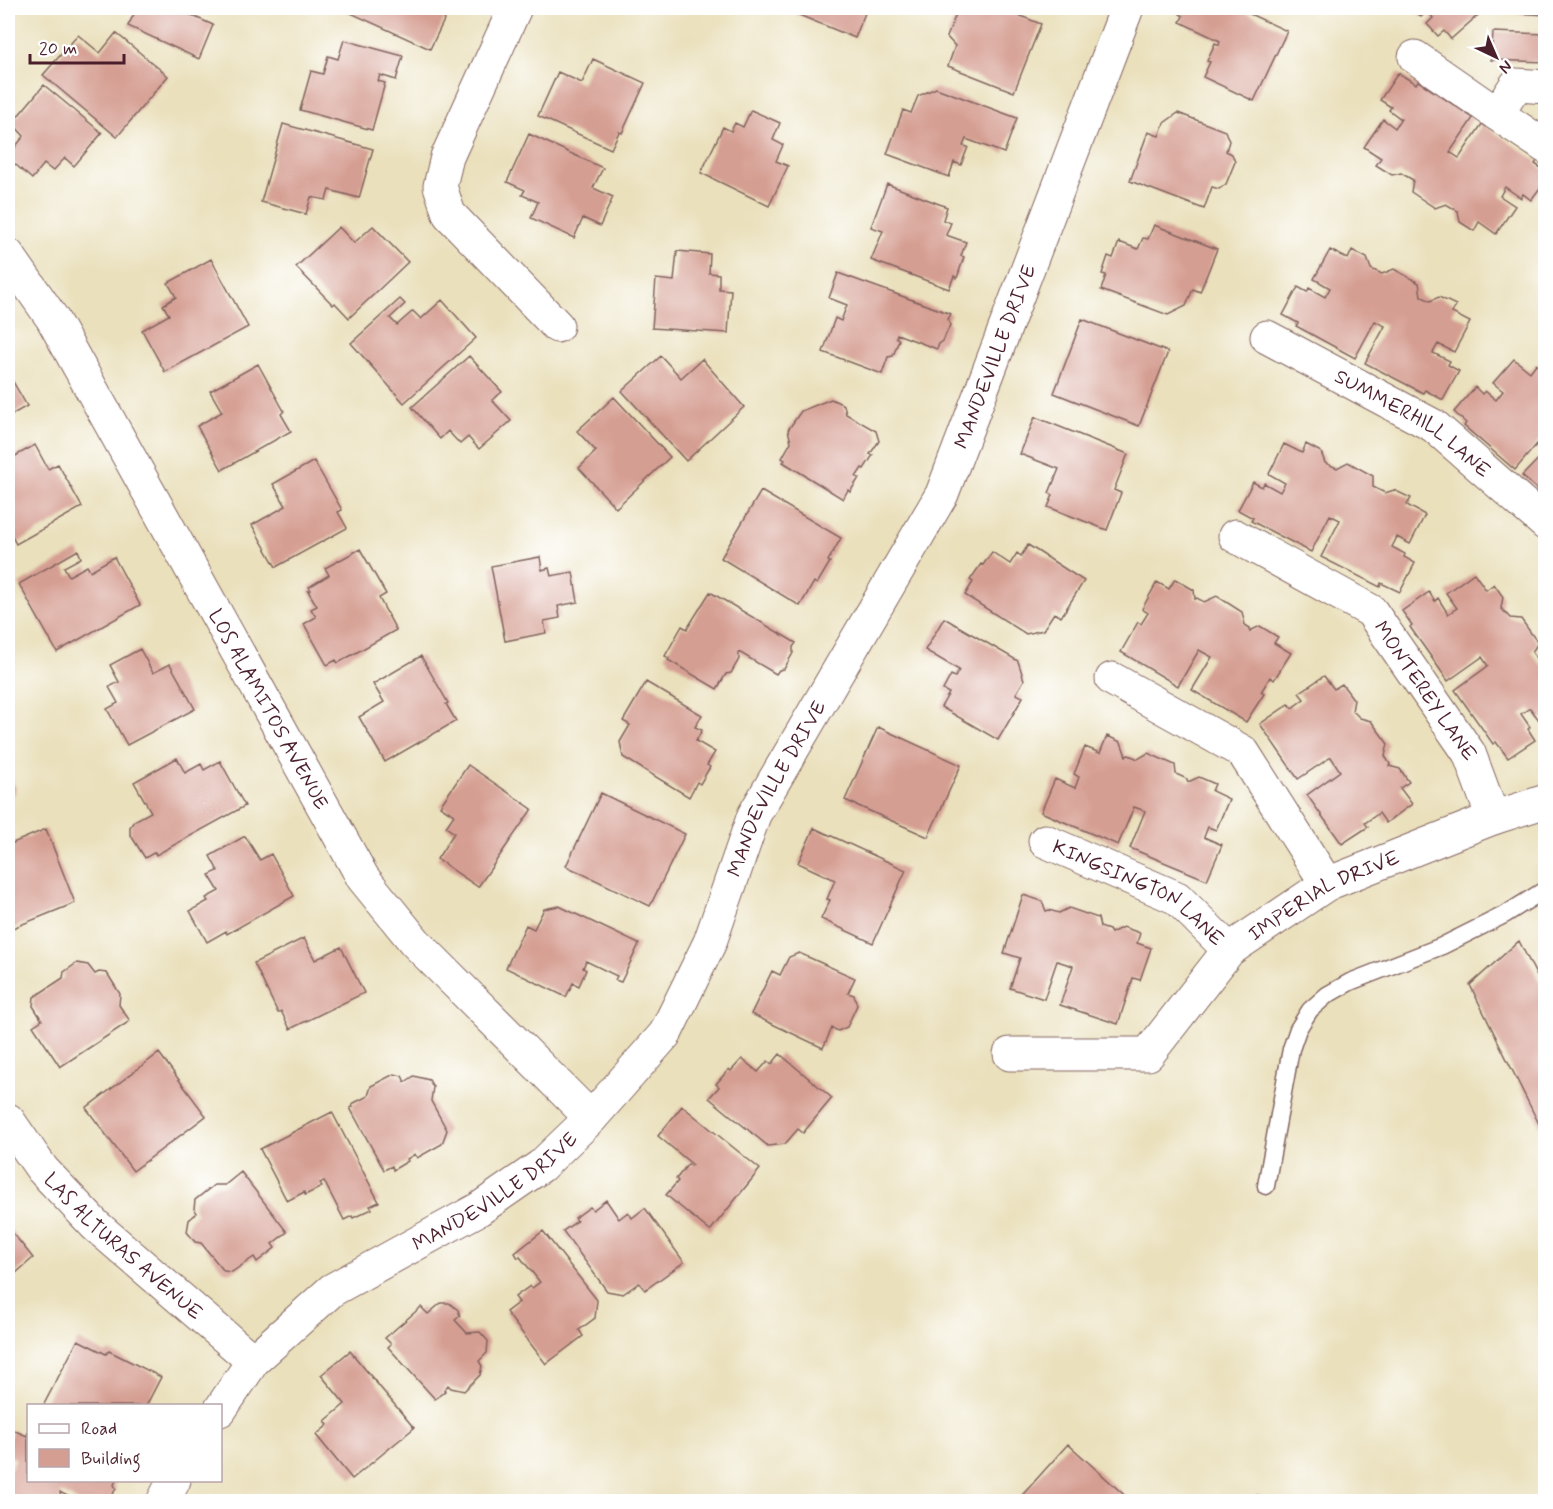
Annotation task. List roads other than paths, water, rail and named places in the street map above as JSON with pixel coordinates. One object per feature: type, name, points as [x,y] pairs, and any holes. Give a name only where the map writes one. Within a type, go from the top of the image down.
[{"type":"street","points":[[515,8],[447,157],[440,186],[449,214],[557,326]]},
{"type":"street","name":"MANDEVILLE DRIVE","points":[[222,1407],[254,1361],[332,1290],[479,1209],[541,1166],[591,1118],[665,1034],[710,942],[754,815],[942,494],[1127,8]]},
{"type":"street","points":[[1414,57],[1545,147]]},
{"type":"street","points":[[1497,114],[1516,86],[1545,87]]},
{"type":"street","name":"LOS ALAMITOS AVENUE","points":[[8,255],[52,318],[363,878],[416,942],[591,1118]]},
{"type":"street","name":"SUMMERHILL LANE","points":[[1267,338],[1434,426],[1545,524]]},
{"type":"street","name":"MONTEREY LANE","points":[[1234,536],[1371,611],[1469,753],[1493,818]]},
{"type":"street","points":[[1112,679],[1244,752],[1327,885]]},
{"type":"street","name":"IMPERIAL DRIVE","points":[[1010,1054],[1148,1054],[1229,950],[1327,885],[1493,818],[1545,801]]},
{"type":"street","name":"KINGSINGTON LANE","points":[[1044,841],[1177,898],[1229,950]]},
{"type":"street","name":"LAS ALTURAS AVENUE","points":[[8,1120],[42,1169],[95,1225],[254,1361]]},
{"type":"street","points":[[163,1502],[173,1482]]},
{"type":"lane","points":[[1266,1186],[1291,1049],[1298,1029],[1310,1010],[1327,995],[1350,982],[1442,946],[1506,914],[1545,889]]}]
